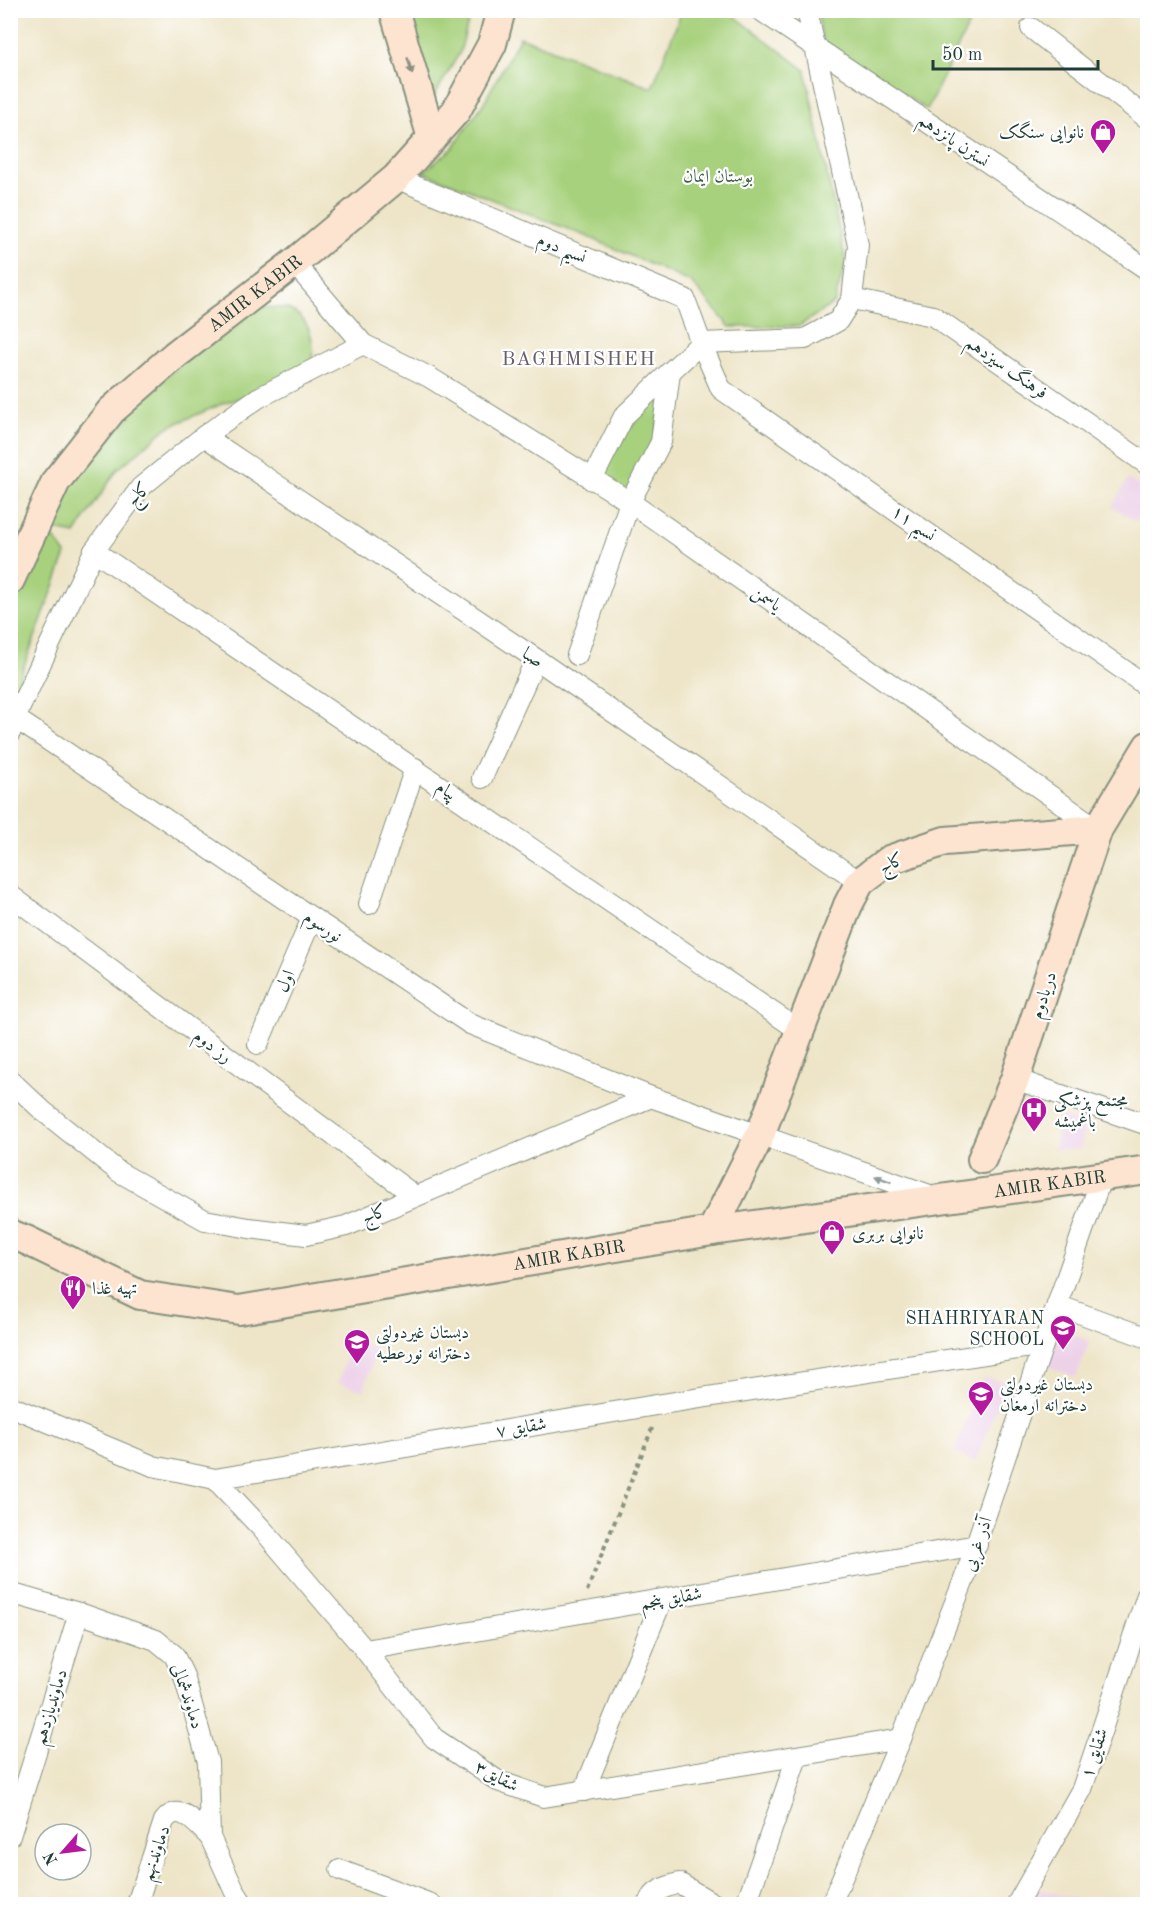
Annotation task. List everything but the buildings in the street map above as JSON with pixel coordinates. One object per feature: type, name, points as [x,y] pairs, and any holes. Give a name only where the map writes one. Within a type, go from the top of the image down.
[{"type":"main road","name":"AMIR KABIR","points":[[10,580],[56,481],[111,411],[175,355],[294,263],[396,178],[456,111],[492,44],[501,10]]},
{"type":"main road","points":[[393,11],[432,138]]},
{"type":"main road","points":[[1098,829],[1148,746]]},
{"type":"main road","name":"کاج","points":[[712,1231],[759,1135],[848,905],[860,882],[889,860],[945,841],[1098,829]]},
{"type":"main road","name":"دریادوم","points":[[982,1159],[1015,1078],[1098,829]]},
{"type":"main road","name":"AMIR KABIR","points":[[16,1231],[140,1295],[239,1310],[712,1231],[1148,1170]]},
{"type":"street","name":"نسترن پانزدهم","points":[[760,10],[1148,270]]},
{"type":"street","points":[[592,480],[624,416],[701,343],[805,339],[838,321],[852,299],[858,245],[807,10]]},
{"type":"street","points":[[1031,28],[1148,119]]},
{"type":"street","name":"نسیم دوم","points":[[396,178],[685,299],[701,343]]},
{"type":"street","points":[[294,263],[363,344]]},
{"type":"street","name":"فرهنگ سیزدهم","points":[[852,299],[933,315],[1148,465]]},
{"type":"street","name":"نسیم ۱۱","points":[[701,343],[721,389],[1148,687]]},
{"type":"street","name":"یاسمن","points":[[363,344],[429,377],[630,502],[1098,829]]},
{"type":"street","name":"کاج","points":[[13,725],[94,551],[141,487],[204,436],[258,398],[363,344]]},
{"type":"street","points":[[577,656],[630,502],[661,442],[670,372]]},
{"type":"street","name":"صبا","points":[[204,436],[536,659],[860,882]]},
{"type":"street","name":"پیام","points":[[94,551],[800,1031]]},
{"type":"street","points":[[482,778],[536,659]]},
{"type":"street","name":"نورسوم","points":[[13,725],[312,918],[470,1024],[651,1097]]},
{"type":"street","points":[[369,904],[415,768]]},
{"type":"street","name":"رز دوم","points":[[10,895],[415,1196]]},
{"type":"street","name":"اول","points":[[258,1044],[312,918]]},
{"type":"street","points":[[1015,1078],[1148,1125]]},
{"type":"street","name":"کاج","points":[[10,1080],[43,1112],[119,1172],[205,1220],[306,1235],[346,1226],[651,1097]]},
{"type":"street","points":[[651,1097],[938,1198]]},
{"type":"street","name":"آذر غربی","points":[[831,1905],[901,1739],[977,1545],[1102,1176]]},
{"type":"street","points":[[1057,1305],[1148,1338]]},
{"type":"street","name":"شقایق ۷","points":[[10,1406],[153,1466],[215,1479],[662,1404],[1043,1345]]},
{"type":"street","name":"شقایق۳","points":[[215,1479],[365,1650],[434,1738],[498,1781],[544,1797],[901,1739]]},
{"type":"street","name":"شقایق پنجم","points":[[365,1650],[977,1545]]},
{"type":"street","name":"شقایق ۱","points":[[1017,1905],[1082,1789],[1148,1592]]},
{"type":"street","name":"دماوندشمالی","points":[[10,1593],[79,1612],[156,1640],[174,1655],[184,1676],[208,1762],[210,1837],[243,1905]]},
{"type":"street","points":[[584,1791],[662,1600]]},
{"type":"street","name":"دماوندیازدهم","points":[[10,1836],[79,1612]]},
{"type":"street","points":[[746,1905],[797,1757]]},
{"type":"street","name":"دماوندنهم","points":[[137,1905],[164,1821],[168,1816],[174,1813],[186,1815],[210,1837]]},
{"type":"street","points":[[340,1870],[430,1905]]},
{"type":"street","points":[[648,1905],[651,1897],[663,1887],[680,1883],[714,1905]]},
{"type":"path","points":[[577,1614],[662,1404]]},
{"type":"shaded area","points":[[1128,479],[1147,491],[1147,498],[1136,521],[1112,507]]},
{"type":"shaded area","points":[[1060,1116],[1085,1125],[1081,1149],[1054,1150]]},
{"type":"shaded area","name":"SHAHRIYARAN SCHOOL","points":[[1058,1329],[1090,1341],[1076,1377],[1037,1362]]},
{"type":"shaded area","name":"دبستان غیردولتی دخترانه نورعطیه","points":[[351,1342],[376,1347],[364,1391],[338,1383]]},
{"type":"shaded area","name":"دبستان غیردولتی دخترانه ارمغان","points":[[985,1378],[1007,1382],[975,1462],[954,1451]]},
{"type":"shaded area","points":[[1038,1889],[1096,1904],[1029,1904]]},
{"type":"green space","points":[[418,11],[471,11],[460,52],[432,100],[404,16]]},
{"type":"green space","name":"بوستان ایمان","points":[[682,11],[728,11],[805,70],[846,263],[834,303],[799,326],[730,327],[692,283],[591,238],[423,172],[452,149],[483,104],[520,37],[652,88]]},
{"type":"green space","points":[[817,11],[961,11],[971,20],[927,110],[823,42]]},
{"type":"green space","points":[[254,307],[283,308],[301,318],[312,339],[312,364],[276,386],[224,403],[168,427],[117,470],[75,534],[55,530],[46,521],[121,412]]},
{"type":"green space","points":[[663,391],[655,440],[627,494],[600,477],[626,424]]},
{"type":"green space","points":[[42,536],[55,539],[66,554],[11,701],[11,600],[35,545]]},
{"type":"place","name":"نانوایی سنگک","points":[[1103,155]]},
{"type":"place","name":"مجتمع پزشکی باغمیشه","points":[[1034,1133]]},
{"type":"place","name":"نانوایی بربری","points":[[832,1256]]},
{"type":"place","name":"تهیه غذا","points":[[73,1311]]},
{"type":"place","name":"SHAHRIYARAN SCHOOL","points":[[1063,1351]]},
{"type":"place","name":"دبستان غیردولتی دخترانه نورعطیه","points":[[357,1365]]},
{"type":"place","name":"دبستان غیردولتی دخترانه ارمغان","points":[[981,1417]]},
{"type":"district","name":"BAGHMISHEH","points":[[579,358]]}]
